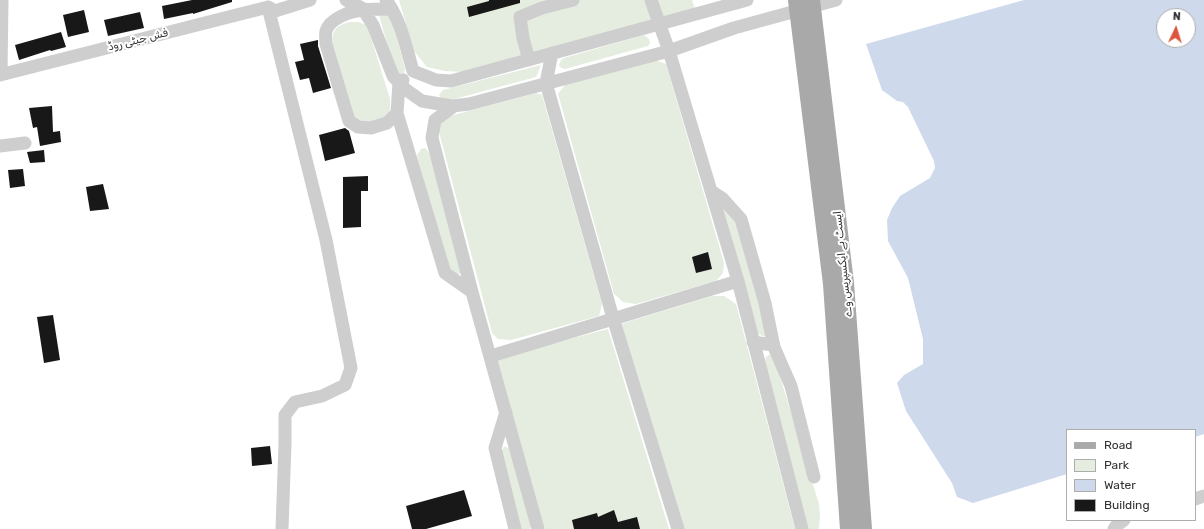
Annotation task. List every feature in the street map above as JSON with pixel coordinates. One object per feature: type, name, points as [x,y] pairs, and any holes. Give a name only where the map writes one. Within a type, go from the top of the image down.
[{"type":"main road","name":"ایسٹ بے ایکسپریس وے","points":[[813,3],[846,283],[864,529]]},
{"type":"main road","name":"ایسٹ بے ایکسپریس وے","points":[[797,5],[831,284],[848,529]]},
{"type":"street","points":[[1,74],[2,0]]},
{"type":"street","name":"فش جیٹی روڈ","points":[[1,74],[264,7],[310,0]]},
{"type":"street","points":[[346,0],[362,8],[373,25],[393,76],[405,89],[422,101],[454,106],[469,104],[669,51],[797,5],[836,0]]},
{"type":"street","points":[[528,60],[520,16],[542,8],[573,0]]},
{"type":"street","points":[[651,0],[669,51],[738,281],[802,529]]},
{"type":"street","points":[[413,71],[436,80],[452,81],[747,0]]},
{"type":"street","points":[[397,113],[387,123],[371,128],[358,127],[349,121],[326,44],[325,32],[336,20],[348,14],[389,5],[400,27],[413,71]]},
{"type":"street","points":[[264,7],[326,240],[351,368],[346,385],[322,396],[295,402],[285,415],[282,529]]},
{"type":"street","points":[[552,53],[546,83],[613,318],[678,529]]},
{"type":"street","points":[[413,71],[399,83],[397,113],[445,272],[472,292]]},
{"type":"street","points":[[454,106],[435,120],[432,138],[472,292],[538,529]]},
{"type":"street","points":[[0,146],[25,143]]},
{"type":"street","points":[[711,191],[724,199],[741,219],[765,303],[774,347],[791,386],[814,477]]},
{"type":"street","points":[[491,356],[738,281]]},
{"type":"street","points":[[753,342],[773,345],[774,347]]},
{"type":"street","points":[[506,412],[495,448],[515,529]]},
{"type":"street","points":[[1114,529],[1123,521]]},
{"type":"green space","points":[[399,0],[692,0],[695,9],[461,72],[445,71],[427,67],[414,51]]},
{"type":"green space","points":[[379,15],[391,15],[405,69],[402,76],[395,72]]},
{"type":"green space","points":[[350,22],[358,22],[367,25],[390,99],[389,115],[371,123],[362,123],[353,117],[333,45],[333,36],[336,29]]},
{"type":"green space","points":[[644,35],[649,39],[650,43],[648,46],[565,69],[561,68],[559,65],[561,60],[564,58]]},
{"type":"green space","points":[[655,60],[666,64],[724,263],[723,273],[716,281],[636,304],[623,302],[614,294],[558,94],[568,81]]},
{"type":"green space","points":[[541,65],[536,77],[447,101],[442,99],[439,95],[443,90]]},
{"type":"green space","points":[[536,93],[542,95],[602,304],[599,316],[511,340],[498,339],[492,333],[438,128],[441,121],[446,117]]},
{"type":"green space","points":[[425,148],[429,153],[461,267],[460,274],[457,275],[451,272],[419,166],[417,155],[421,149]]},
{"type":"green space","points":[[721,202],[738,222],[769,337],[762,336],[755,332]]},
{"type":"green space","points":[[712,296],[724,296],[736,304],[795,529],[683,529],[621,324]]},
{"type":"green space","points":[[608,329],[669,529],[544,529],[497,358]]},
{"type":"green space","points":[[770,354],[774,357],[819,504],[819,529],[807,529],[765,362],[766,357]]},
{"type":"green space","points":[[504,446],[510,449],[532,522],[530,529],[520,529],[501,453]]},
{"type":"water","points":[[1024,0],[1204,0],[1204,434],[1196,437],[1196,429],[1066,429],[1066,474],[973,503],[957,497],[952,483],[906,411],[897,383],[904,375],[923,364],[923,339],[908,278],[888,241],[887,220],[892,208],[900,196],[930,178],[935,168],[934,161],[908,107],[903,102],[897,101],[882,90],[866,44]]},
{"type":"building","points":[[192,0],[232,0],[232,2],[193,14],[164,19],[162,6]]},
{"type":"building","points":[[489,0],[520,0],[520,3],[469,17],[467,7]]},
{"type":"building","points":[[84,10],[89,32],[68,37],[63,15]]},
{"type":"building","points":[[140,12],[144,28],[108,36],[104,20]]},
{"type":"building","points":[[61,32],[66,47],[50,50],[19,60],[15,45]]},
{"type":"building","points":[[318,40],[318,46],[331,88],[313,93],[309,78],[300,80],[295,62],[304,60],[300,44]]},
{"type":"building","points":[[52,106],[53,132],[60,131],[61,142],[40,146],[37,127],[33,128],[29,108]]},
{"type":"building","points":[[345,128],[349,131],[355,153],[325,161],[319,135]]},
{"type":"building","points":[[44,150],[45,162],[30,163],[27,152]]},
{"type":"building","points":[[23,169],[25,186],[10,188],[8,170]]},
{"type":"building","points":[[368,176],[368,191],[361,191],[361,227],[343,228],[343,177]]},
{"type":"building","points":[[103,184],[109,209],[90,211],[86,187]]},
{"type":"building","points":[[708,252],[712,269],[696,273],[692,257]]},
{"type":"building","points":[[53,315],[60,360],[44,363],[37,317]]},
{"type":"building","points":[[270,446],[272,464],[252,466],[251,448]]},
{"type":"building","points":[[464,490],[472,516],[426,529],[412,529],[406,506]]},
{"type":"building","points":[[614,510],[618,522],[637,517],[640,529],[574,529],[572,520],[597,513],[598,517]]}]
